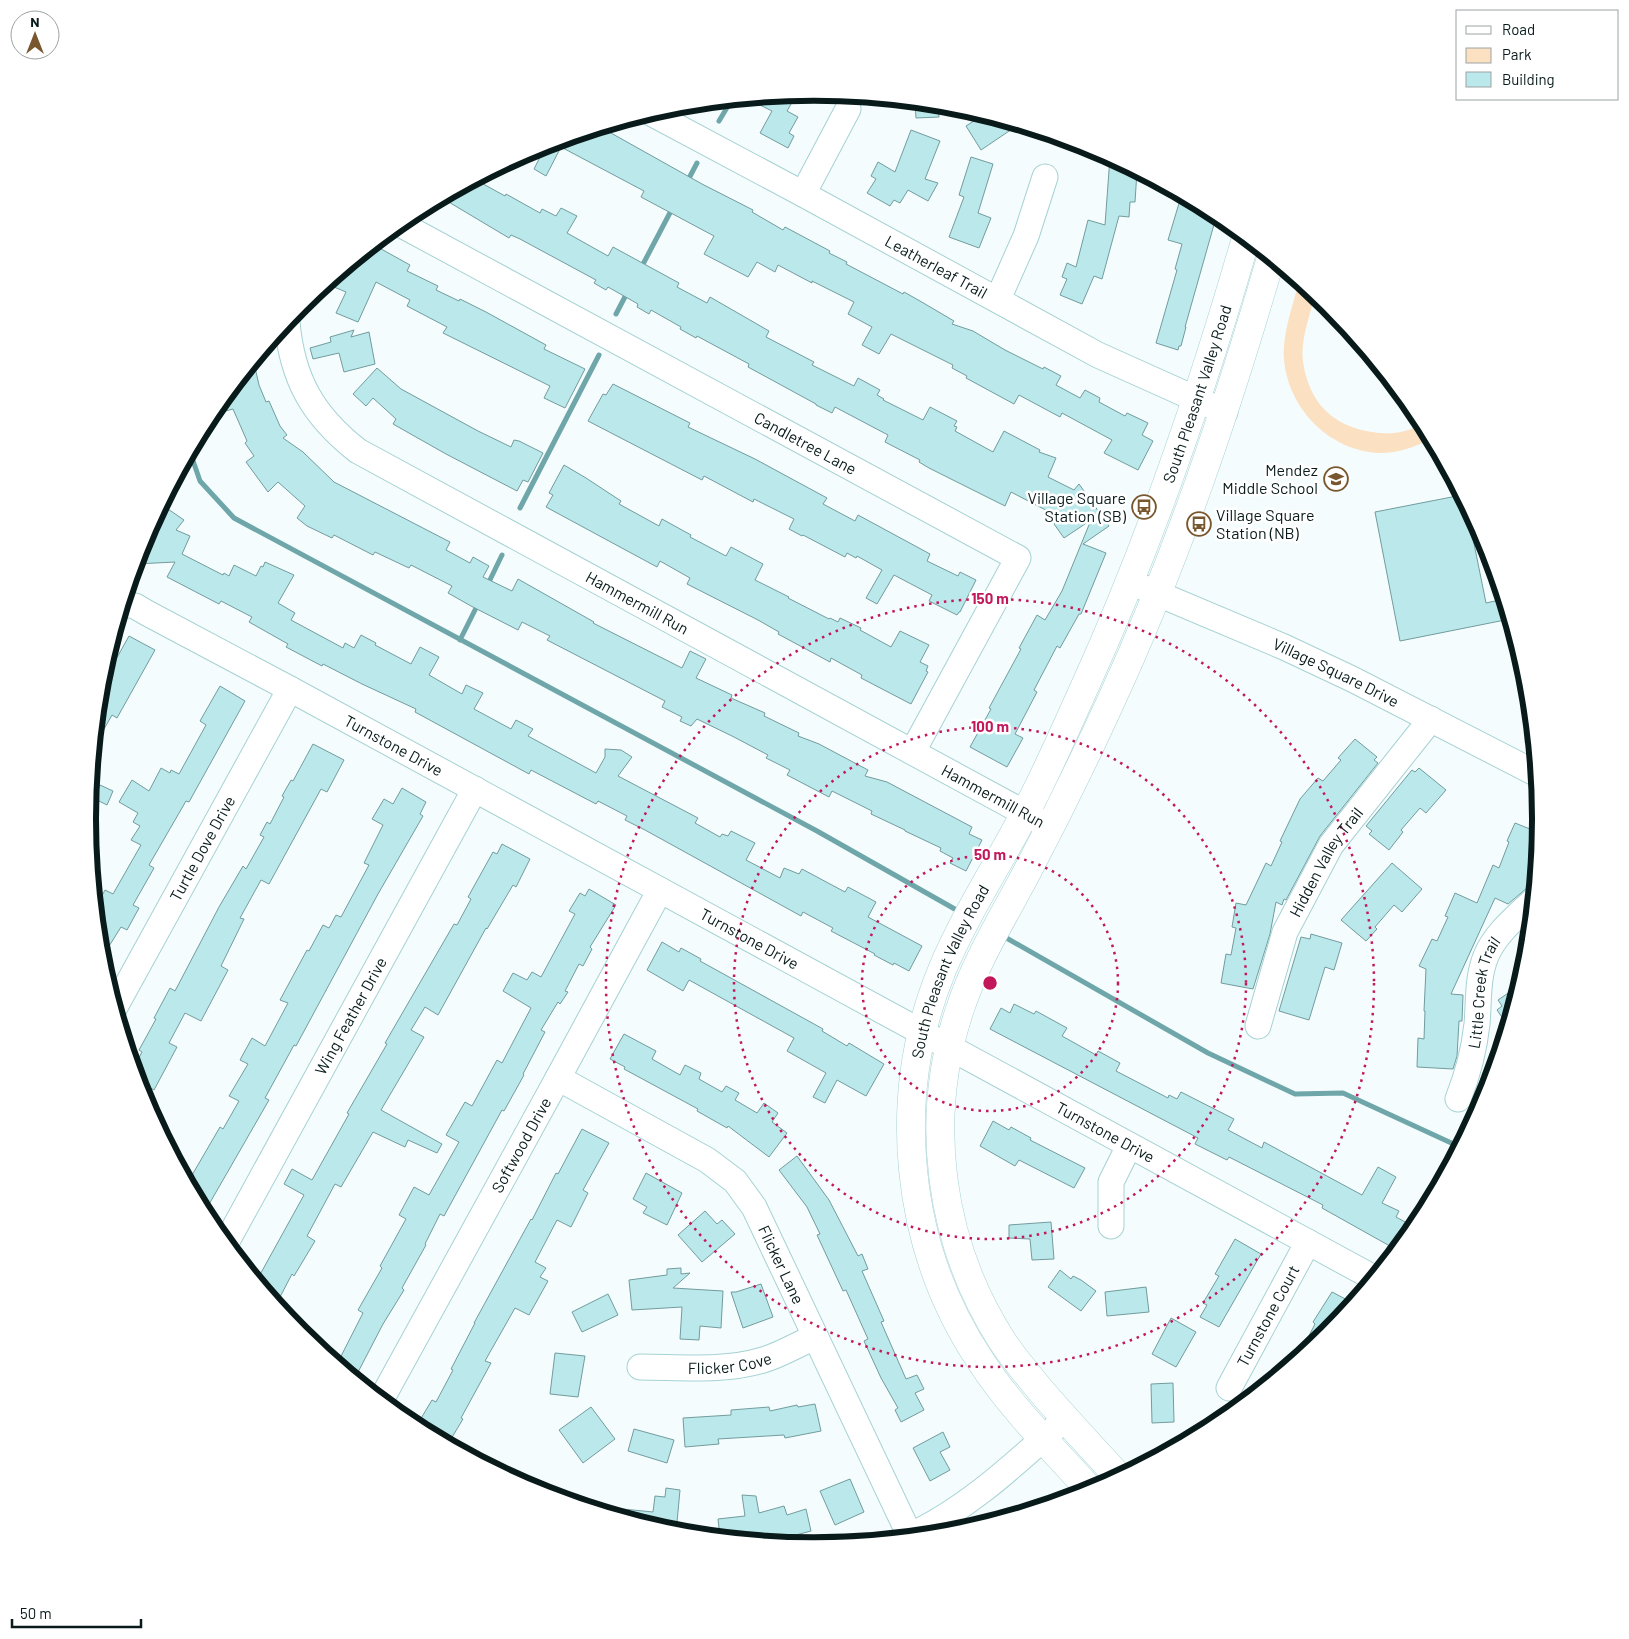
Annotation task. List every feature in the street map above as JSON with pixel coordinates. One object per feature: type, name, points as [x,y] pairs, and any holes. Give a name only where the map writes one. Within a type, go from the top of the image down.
[{"type":"main road","name":"South Pleasant Valley Road","points":[[1085,1484],[992,1378],[955,1317],[930,1254],[919,1214],[911,1150],[913,1089],[922,1033],[939,978],[959,933],[1025,813],[1085,686],[1130,582],[1197,400],[1244,244]]},
{"type":"main road","name":"South Pleasant Valley Road","points":[[1114,1472],[1065,1419],[1016,1361],[999,1336],[977,1296],[956,1242],[944,1185],[941,1155],[941,1102],[949,1047],[965,996],[986,948],[1051,827],[1111,701],[1158,594],[1225,412],[1269,264]]},
{"type":"street","points":[[803,194],[848,109]]},
{"type":"street","name":"Leatherleaf Trail","points":[[661,118],[998,299],[1098,355],[1225,412]]},
{"type":"street","points":[[998,299],[1026,236],[1045,177]]},
{"type":"street","name":"Candletree Lane","points":[[407,228],[1018,558],[913,751]]},
{"type":"street","name":"Hammermill Run","points":[[288,332],[294,366],[309,399],[329,426],[358,451],[1051,827]]},
{"type":"street","name":"Village Square Drive","points":[[1130,582],[1335,671],[1531,771]]},
{"type":"street","name":"Turnstone Drive","points":[[129,606],[141,610],[290,689],[1369,1275]]},
{"type":"street","name":"Turtle Dove Drive","points":[[119,999],[290,689]]},
{"type":"street","name":"Hidden Valley Trail","points":[[1258,1026],[1286,932],[1331,845],[1431,719]]},
{"type":"street","name":"Wing Feather Drive","points":[[230,1236],[475,789]]},
{"type":"street","name":"Softwood Drive","points":[[384,1394],[660,890]]},
{"type":"street","name":"Little Creek Trail","points":[[1458,1099],[1469,1071],[1474,1046],[1481,974],[1486,956],[1496,939],[1528,907]]},
{"type":"street","name":"Flicker Lane","points":[[558,1078],[707,1160],[735,1181],[754,1208],[907,1532]]},
{"type":"street","points":[[1111,1226],[1111,1182],[1130,1146]]},
{"type":"street","name":"Turnstone Court","points":[[1229,1388],[1308,1242]]},
{"type":"street","name":"Flicker Cove","points":[[640,1367],[737,1365],[763,1360],[816,1337]]},
{"type":"street","points":[[922,1530],[977,1494],[1065,1419]]},
{"type":"green space","points":[[1297,288],[1313,303],[1304,337],[1302,354],[1306,376],[1311,389],[1325,410],[1345,424],[1378,433],[1405,431],[1416,426],[1425,441],[1400,451],[1380,453],[1345,445],[1329,436],[1303,411],[1294,395],[1284,360],[1286,330]]},
{"type":"building","points":[[792,102],[787,111],[798,117],[789,133],[794,136],[788,148],[760,133],[772,111],[758,104]]},
{"type":"building","points":[[915,108],[939,112],[939,117],[916,118]]},
{"type":"building","points":[[975,120],[1012,129],[981,150],[966,126]]},
{"type":"building","points":[[911,130],[940,141],[925,179],[938,183],[928,201],[908,190],[900,203],[894,200],[890,206],[867,193],[876,179],[871,176],[878,162],[895,172]]},
{"type":"building","points":[[609,132],[753,210],[752,212],[783,230],[785,227],[830,251],[829,253],[847,262],[846,264],[903,294],[904,292],[954,321],[952,324],[973,331],[1005,350],[1061,376],[1056,385],[1080,398],[1085,390],[1100,398],[1099,402],[1125,416],[1127,413],[1148,423],[1142,435],[1153,441],[1138,470],[1104,453],[1112,440],[1062,413],[1060,417],[1019,395],[1014,404],[966,378],[967,376],[952,368],[953,365],[891,334],[879,354],[862,345],[872,327],[848,314],[854,302],[778,265],[775,272],[757,262],[748,277],[704,254],[714,236],[641,197],[644,191],[562,148]]},
{"type":"building","points":[[560,148],[546,176],[534,169],[541,156]]},
{"type":"building","points":[[971,157],[993,164],[978,213],[991,218],[979,248],[949,237],[964,197],[959,195]]},
{"type":"building","points":[[1109,165],[1137,177],[1135,202],[1130,202],[1129,217],[1119,216],[1102,279],[1094,276],[1082,304],[1060,295],[1067,279],[1062,277],[1067,263],[1076,267],[1088,220],[1105,225]]},
{"type":"building","points":[[482,183],[540,213],[542,209],[556,216],[561,208],[577,216],[567,233],[608,256],[613,247],[679,283],[677,287],[707,303],[710,297],[769,331],[766,337],[814,362],[812,365],[854,386],[858,378],[880,390],[877,395],[883,400],[923,420],[930,407],[957,421],[954,426],[957,427],[955,431],[993,452],[1004,431],[1040,450],[1039,452],[1056,458],[1048,477],[1074,490],[1079,484],[1109,526],[1083,544],[1106,553],[1081,614],[1079,614],[1060,648],[1057,646],[1034,690],[1037,692],[1015,734],[1023,738],[1007,767],[970,747],[991,709],[989,708],[1037,615],[1045,620],[1062,591],[1091,520],[1064,538],[1054,524],[1061,518],[1011,492],[1005,506],[929,468],[919,462],[920,460],[885,442],[888,435],[835,407],[832,413],[816,405],[748,367],[749,364],[697,336],[696,338],[651,310],[649,314],[637,307],[638,304],[608,287],[606,290],[594,283],[596,280],[520,239],[511,235],[509,238],[448,201]]},
{"type":"building","points":[[1180,201],[1215,222],[1181,346],[1179,346],[1178,350],[1156,343],[1177,270],[1175,269],[1182,244],[1168,240]]},
{"type":"building","points":[[380,248],[410,265],[407,271],[438,286],[436,290],[486,312],[546,345],[544,349],[585,369],[565,408],[544,398],[550,386],[443,333],[447,327],[407,306],[410,300],[376,282],[358,322],[336,313],[346,292],[334,287],[341,279]]},
{"type":"building","points":[[354,330],[351,337],[369,332],[375,364],[344,372],[339,353],[313,359],[310,348],[331,342],[330,337]]},
{"type":"building","points":[[377,368],[401,389],[478,431],[511,447],[514,440],[543,453],[528,482],[523,480],[517,491],[393,424],[396,419],[373,398],[366,406],[353,394]]},
{"type":"building","points":[[255,369],[266,402],[269,401],[280,426],[287,435],[283,438],[303,452],[334,482],[450,542],[446,550],[470,563],[473,557],[489,566],[483,577],[512,591],[518,579],[593,623],[682,668],[690,651],[706,659],[696,678],[732,695],[731,698],[765,713],[764,716],[799,733],[798,736],[819,744],[868,770],[865,776],[887,782],[972,827],[969,834],[982,840],[966,871],[950,863],[953,858],[940,851],[941,848],[871,814],[872,811],[832,791],[829,797],[787,775],[790,770],[766,758],[768,755],[734,737],[697,719],[691,726],[680,721],[682,717],[662,707],[665,701],[547,640],[550,636],[522,622],[518,630],[448,593],[452,586],[411,565],[409,568],[375,552],[373,555],[334,535],[332,538],[307,526],[297,518],[305,506],[278,482],[268,492],[246,462],[254,456],[245,443],[247,441],[233,409],[223,412]]},
{"type":"building","points":[[613,384],[690,423],[688,427],[755,459],[827,498],[823,504],[855,521],[858,515],[930,554],[927,561],[958,576],[960,572],[976,580],[960,612],[957,615],[929,601],[932,595],[894,575],[877,604],[866,598],[882,570],[857,556],[856,558],[847,553],[845,557],[802,536],[789,529],[794,519],[754,499],[753,502],[704,476],[702,480],[588,421],[603,394],[606,395]]},
{"type":"building","points":[[564,465],[621,501],[619,504],[659,526],[662,519],[691,535],[690,537],[726,556],[731,547],[763,564],[755,580],[829,619],[838,622],[840,618],[861,628],[860,630],[891,647],[900,631],[929,645],[920,662],[928,666],[926,671],[928,672],[911,704],[861,678],[862,675],[831,658],[830,662],[778,634],[779,632],[758,620],[687,584],[690,578],[660,561],[657,567],[546,507],[553,495],[549,493]]},
{"type":"building","points":[[1456,496],[1471,530],[1486,603],[1498,600],[1504,620],[1400,641],[1375,512]]},
{"type":"building","points":[[167,508],[184,520],[176,530],[190,536],[182,554],[223,575],[224,573],[229,576],[234,565],[256,576],[265,562],[294,575],[278,603],[295,613],[291,620],[343,648],[345,643],[354,648],[361,635],[376,643],[375,645],[411,664],[420,647],[439,657],[429,675],[462,694],[466,685],[483,693],[474,709],[511,729],[516,720],[533,729],[528,736],[596,773],[605,757],[605,749],[621,750],[632,757],[618,776],[698,818],[695,823],[720,837],[722,834],[728,836],[731,831],[755,843],[746,860],[780,878],[784,868],[799,874],[802,869],[845,892],[848,887],[876,902],[868,917],[922,946],[909,971],[874,955],[831,931],[833,928],[803,912],[801,916],[625,820],[627,816],[598,801],[596,804],[531,770],[529,774],[415,712],[416,709],[323,664],[322,666],[286,647],[288,644],[249,622],[252,617],[221,601],[219,604],[167,577],[175,562],[144,564]]},
{"type":"building","points":[[129,636],[155,650],[117,718],[112,715],[101,734],[110,679],[114,663]]},
{"type":"building","points":[[220,686],[245,701],[189,802],[186,801],[149,865],[154,868],[133,905],[139,908],[127,930],[121,927],[108,948],[101,898],[105,890],[113,894],[141,845],[131,840],[140,826],[133,822],[138,813],[119,802],[132,780],[149,791],[161,768],[170,773],[171,770],[179,774],[206,725],[200,721]]},
{"type":"building","points":[[1355,739],[1377,757],[1374,760],[1378,763],[1320,836],[1286,900],[1284,899],[1282,905],[1276,902],[1270,934],[1253,989],[1221,983],[1226,954],[1231,955],[1236,928],[1232,927],[1236,903],[1246,905],[1266,863],[1271,866],[1282,842],[1280,841],[1300,799],[1318,778],[1323,781],[1341,760],[1338,758]]},
{"type":"building","points":[[313,744],[344,760],[327,792],[321,789],[269,884],[261,880],[240,918],[244,919],[221,966],[228,970],[201,1021],[185,1013],[169,1043],[177,1047],[154,1090],[148,1087],[138,1060],[142,1052],[139,1050],[170,988],[175,991],[219,907],[243,866],[246,869],[264,837],[260,835],[267,822],[270,824],[284,797],[282,796],[291,780],[293,781]]},
{"type":"building","points":[[1419,768],[1446,790],[1426,813],[1420,808],[1401,830],[1403,832],[1389,850],[1369,834],[1372,831],[1366,826],[1412,770],[1415,772]]},
{"type":"building","points":[[100,785],[113,791],[107,805],[97,800],[97,790]]},
{"type":"building","points":[[402,788],[426,802],[420,814],[423,816],[378,894],[296,1046],[294,1045],[265,1098],[269,1100],[208,1205],[191,1177],[220,1127],[223,1129],[239,1101],[229,1096],[248,1064],[240,1060],[252,1038],[265,1046],[288,1003],[280,1000],[307,950],[309,951],[323,925],[329,928],[336,915],[341,917],[369,865],[364,863],[383,825],[372,819],[384,799],[393,804]]},
{"type":"building","points":[[1515,823],[1533,830],[1530,882],[1527,888],[1508,904],[1495,898],[1451,994],[1463,995],[1462,1021],[1459,1021],[1457,1056],[1453,1069],[1417,1067],[1418,1038],[1424,1039],[1426,969],[1419,966],[1432,939],[1437,941],[1448,917],[1445,916],[1455,893],[1477,903],[1493,865],[1499,868],[1509,842],[1507,841]]},
{"type":"building","points":[[502,844],[530,859],[516,887],[513,885],[486,928],[438,1015],[425,1007],[411,1030],[424,1037],[381,1110],[442,1144],[437,1153],[408,1140],[405,1147],[373,1132],[341,1187],[335,1184],[307,1236],[315,1241],[294,1276],[292,1274],[280,1297],[274,1293],[260,1275],[304,1195],[284,1184],[292,1169],[312,1180],[349,1114],[347,1113],[387,1044],[385,1043],[454,924],[457,925],[471,899],[468,897],[493,852],[497,854]]},
{"type":"building","points":[[1392,863],[1422,889],[1402,912],[1394,905],[1366,941],[1341,920]]},
{"type":"building","points":[[589,889],[616,905],[590,947],[592,949],[583,966],[579,964],[565,991],[568,992],[560,1004],[558,1002],[541,1030],[545,1032],[524,1075],[504,1111],[502,1110],[444,1216],[440,1214],[426,1245],[402,1288],[404,1290],[383,1324],[357,1373],[340,1359],[363,1313],[358,1310],[382,1268],[380,1266],[406,1219],[399,1215],[414,1187],[429,1195],[459,1142],[446,1135],[465,1102],[472,1106],[497,1060],[502,1063],[531,1008],[503,991],[513,973],[527,980],[532,972],[541,977],[575,914],[569,911],[580,893],[585,896]]},
{"type":"building","points":[[1311,934],[1342,943],[1334,970],[1325,967],[1309,1020],[1279,1011],[1301,937],[1310,939]]},
{"type":"building","points":[[662,942],[679,952],[681,948],[701,959],[700,961],[823,1029],[822,1031],[847,1046],[849,1043],[884,1064],[866,1096],[837,1080],[825,1103],[813,1097],[826,1073],[787,1051],[794,1038],[689,980],[683,991],[647,970]]},
{"type":"building","points":[[1511,991],[1504,1020],[1497,1010],[1502,1006],[1498,1000]]},
{"type":"building","points":[[1014,1004],[1034,1014],[1036,1011],[1067,1028],[1062,1036],[1096,1055],[1098,1051],[1120,1063],[1116,1071],[1168,1098],[1169,1095],[1177,1099],[1181,1092],[1234,1119],[1228,1130],[1262,1148],[1264,1142],[1362,1195],[1378,1167],[1396,1177],[1382,1203],[1399,1211],[1396,1217],[1407,1223],[1406,1227],[1391,1247],[1322,1208],[1323,1205],[1229,1157],[1227,1160],[1195,1144],[1198,1138],[990,1029],[1001,1008],[1010,1013]]},
{"type":"building","points":[[624,1034],[656,1051],[652,1059],[680,1075],[685,1065],[701,1073],[699,1079],[722,1092],[726,1086],[739,1093],[735,1100],[757,1113],[764,1103],[778,1113],[772,1122],[787,1133],[769,1157],[728,1126],[727,1128],[697,1111],[698,1109],[624,1069],[625,1067],[610,1059]]},
{"type":"building","points":[[993,1121],[1009,1130],[1011,1127],[1031,1138],[1030,1140],[1085,1168],[1074,1188],[1019,1160],[1015,1166],[980,1146]]},
{"type":"building","points":[[582,1129],[609,1143],[583,1190],[588,1193],[571,1227],[557,1220],[535,1262],[546,1268],[540,1277],[548,1281],[529,1315],[515,1308],[485,1361],[491,1363],[451,1439],[420,1420],[432,1400],[436,1402],[474,1323],[556,1173],[558,1174]]},
{"type":"building","points":[[797,1156],[829,1200],[858,1256],[862,1254],[868,1269],[862,1271],[884,1321],[881,1322],[906,1379],[917,1375],[924,1389],[915,1393],[924,1410],[901,1422],[895,1410],[898,1408],[881,1378],[864,1341],[868,1339],[846,1290],[843,1291],[817,1235],[820,1234],[807,1207],[779,1170]]},
{"type":"building","points":[[646,1173],[682,1193],[667,1225],[643,1213],[647,1207],[633,1199]]},
{"type":"building","points":[[705,1211],[717,1224],[722,1220],[735,1234],[702,1262],[678,1235]]},
{"type":"building","points":[[1051,1222],[1054,1259],[1032,1260],[1030,1239],[1009,1238],[1009,1225]]},
{"type":"building","points":[[1235,1239],[1261,1254],[1219,1327],[1200,1317],[1207,1305],[1203,1303],[1219,1276],[1215,1274]]},
{"type":"building","points":[[681,1268],[681,1274],[690,1273],[673,1288],[723,1291],[721,1328],[700,1326],[699,1340],[680,1339],[682,1307],[632,1310],[629,1280],[667,1275],[667,1269]]},
{"type":"building","points":[[1060,1270],[1071,1279],[1073,1276],[1096,1291],[1081,1311],[1048,1287]]},
{"type":"building","points":[[761,1284],[773,1317],[743,1328],[731,1292]]},
{"type":"building","points":[[1146,1287],[1149,1312],[1107,1316],[1105,1292]]},
{"type":"building","points":[[1332,1292],[1348,1300],[1305,1344],[1315,1324],[1313,1322]]},
{"type":"building","points":[[608,1294],[618,1315],[582,1332],[572,1312]]},
{"type":"building","points":[[1171,1318],[1196,1332],[1176,1367],[1152,1354]]},
{"type":"building","points":[[555,1353],[585,1356],[578,1397],[550,1394]]},
{"type":"building","points":[[1173,1383],[1174,1422],[1152,1423],[1151,1384]]},
{"type":"building","points":[[815,1404],[821,1431],[785,1438],[784,1435],[718,1439],[719,1444],[685,1447],[683,1418],[731,1415],[731,1410],[769,1407],[770,1411],[797,1405],[798,1407]]},
{"type":"building","points":[[591,1407],[615,1439],[583,1463],[559,1430]]},
{"type":"building","points":[[634,1429],[674,1440],[667,1463],[628,1451]]},
{"type":"building","points":[[943,1432],[950,1447],[940,1452],[950,1470],[930,1481],[913,1448]]},
{"type":"building","points":[[850,1479],[864,1512],[835,1525],[820,1491]]},
{"type":"building","points":[[666,1488],[680,1490],[677,1524],[613,1508],[653,1512],[655,1496],[665,1497]]},
{"type":"building","points":[[742,1495],[756,1496],[759,1513],[784,1506],[787,1515],[806,1509],[811,1531],[789,1537],[719,1532],[718,1519],[745,1516]]},
{"type":"waterway","points":[[719,121],[728,106]]},
{"type":"waterway","points":[[687,182],[697,163]]},
{"type":"waterway","points":[[641,268],[673,207]]},
{"type":"waterway","points":[[616,314],[628,291]]},
{"type":"waterway","points":[[520,508],[599,355]]},
{"type":"waterway","points":[[192,459],[200,481],[234,518],[817,831],[960,912]]},
{"type":"waterway","points":[[487,586],[502,555]]},
{"type":"waterway","points":[[460,640],[479,602]]},
{"type":"waterway","points":[[1003,936],[1208,1053],[1295,1094],[1343,1093],[1455,1145]]},
{"type":"place","name":"Mendez Middle School","points":[[1336,479]]},
{"type":"place","name":"Village Square Station (SB)","points":[[1144,507]]},
{"type":"place","name":"Village Square Station (NB)","points":[[1199,524]]}]
